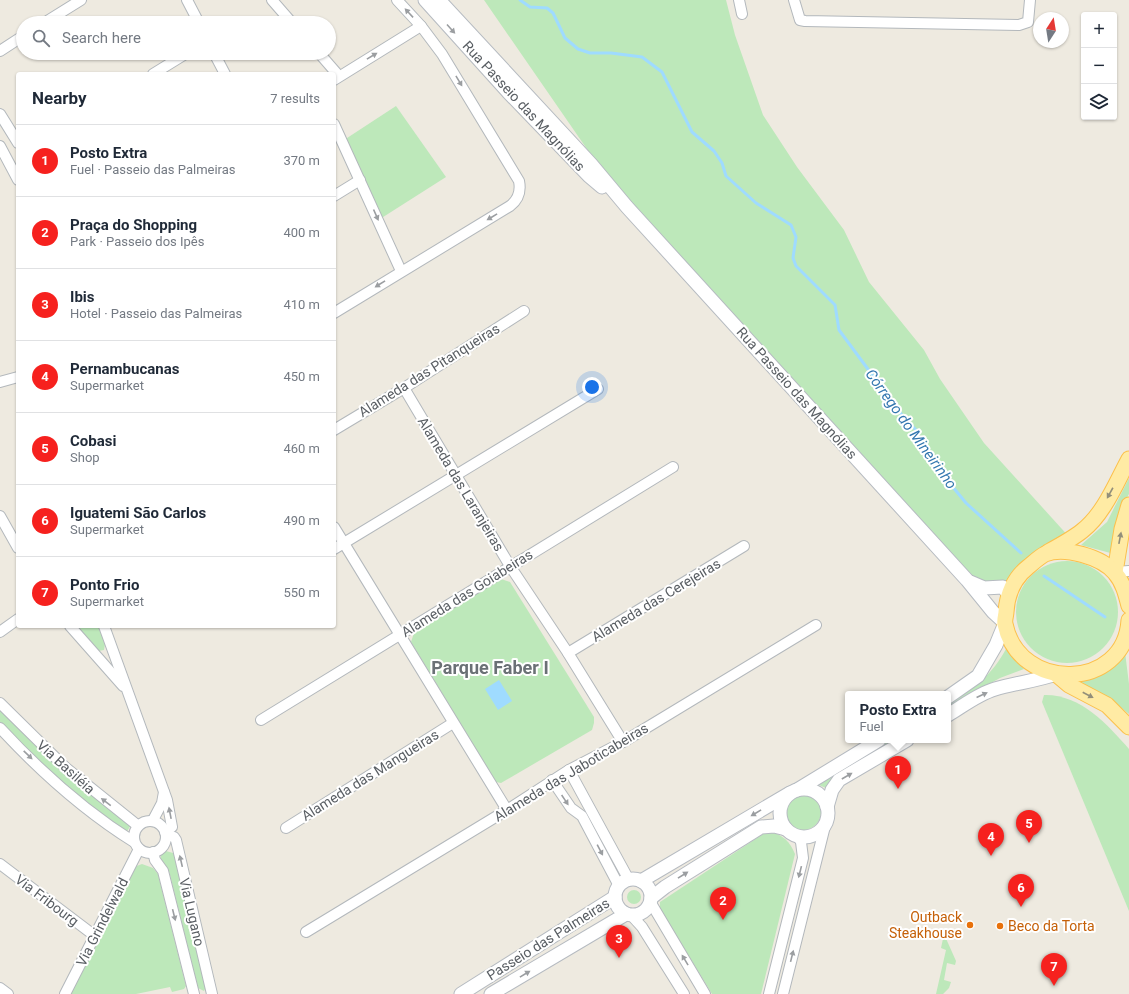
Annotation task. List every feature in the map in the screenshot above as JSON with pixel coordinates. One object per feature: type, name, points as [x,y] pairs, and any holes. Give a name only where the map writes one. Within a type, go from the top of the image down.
[{"type":"main road","points":[[1129,459],[1104,504],[1092,522],[1082,532],[1045,554],[1024,570],[1016,580],[1008,595],[1005,623],[1013,643],[1024,658],[1040,669],[1056,674],[1077,675],[1098,668],[1107,662],[1118,650],[1126,636],[1129,626]]},
{"type":"main road","points":[[1128,596],[1122,572],[1122,529],[1129,505]]},
{"type":"main road","points":[[1045,554],[1065,552],[1080,553],[1094,558],[1122,572]]},
{"type":"main road","points":[[1129,620],[1129,629]]},
{"type":"main road","points":[[1056,674],[1069,685],[1107,705],[1129,727]]},
{"type":"street","points":[[55,16],[80,0]]},
{"type":"street","points":[[188,0],[196,16]]},
{"type":"street","points":[[272,0],[286,16]]},
{"type":"street","points":[[336,312],[510,206],[517,198],[520,188],[519,181],[442,54],[421,26],[397,0]]},
{"type":"street","name":"Rua Passeio das Magnólias","points":[[425,0],[508,92],[589,176],[627,207]]},
{"type":"street","name":"Rua Passeio das Magnólias","points":[[439,0],[595,169],[627,207],[967,580],[993,612],[1005,623]]},
{"type":"street","points":[[739,0],[742,14]]},
{"type":"street","points":[[794,0],[797,16],[800,20],[805,21],[1019,26],[1028,22],[1030,0]]},
{"type":"street","points":[[336,78],[421,26]]},
{"type":"street","points":[[0,51],[16,41]]},
{"type":"street","points":[[156,72],[176,60]]},
{"type":"street","points":[[218,60],[224,72]]},
{"type":"street","points":[[324,60],[332,72]]},
{"type":"street","points":[[0,114],[16,140]]},
{"type":"street","points":[[336,128],[401,271]]},
{"type":"street","points":[[0,146],[16,176]]},
{"type":"street","points":[[336,195],[360,180]]},
{"type":"street","name":"Alameda das Pitanqueiras","points":[[336,429],[404,388],[524,310]]},
{"type":"street","points":[[0,382],[16,378]]},
{"type":"street","name":"Alameda das Laranjeiras","points":[[404,388],[510,566],[568,653],[623,742]]},
{"type":"street","points":[[336,548],[598,389]]},
{"type":"street","name":"Alameda das Goiabeiras","points":[[261,720],[673,467]]},
{"type":"street","points":[[0,516],[16,544]]},
{"type":"street","points":[[336,530],[507,810]]},
{"type":"street","name":"Alameda das Cerejeiras","points":[[568,653],[744,546]]},
{"type":"street","name":"Rua Passeio das Magnólias","points":[[967,580],[984,588],[1003,587],[1008,595]]},
{"type":"street","points":[[0,632],[16,620]]},
{"type":"street","points":[[951,695],[978,676],[996,645],[1005,623]]},
{"type":"street","name":"Alameda das Jaboticabeiras","points":[[306,932],[507,810],[568,770],[623,742],[816,625]]},
{"type":"street","points":[[72,628],[96,657],[126,688]]},
{"type":"street","points":[[105,628],[170,809],[172,827],[166,833]]},
{"type":"street","points":[[96,657],[107,651],[111,644]]},
{"type":"street","points":[[951,713],[975,698],[994,690],[1042,679],[1056,674]]},
{"type":"street","name":"Via Basiléia","points":[[0,703],[66,768],[138,826]]},
{"type":"street","name":"Alameda das Mangueiras","points":[[286,828],[454,723]]},
{"type":"street","name":"Via Basiléia","points":[[0,728],[96,816],[137,846]]},
{"type":"street","name":"Passeio das Palmeiras","points":[[461,994],[626,886],[793,792],[874,743]]},
{"type":"street","points":[[783,994],[826,822],[827,807],[832,790],[839,780],[902,743]]},
{"type":"street","points":[[568,770],[591,810],[626,886],[618,907],[642,927],[684,994]]},
{"type":"street","points":[[552,780],[570,808],[582,816],[626,886]]},
{"type":"street","points":[[769,994],[803,858],[801,842],[782,823],[780,811],[784,799],[793,792],[805,789],[812,790],[819,794],[827,807]]},
{"type":"street","points":[[152,820],[162,803],[164,792]]},
{"type":"street","points":[[582,816],[591,810]]},
{"type":"street","points":[[152,820],[161,824],[166,833],[166,841],[161,848],[148,853],[137,846],[133,835],[142,822],[152,820]]},
{"type":"street","points":[[628,914],[641,914],[648,907],[651,900],[665,887],[761,828],[774,826],[809,836],[816,833],[826,822]]},
{"type":"street","name":"Via Lugano","points":[[166,833],[174,837],[176,840],[209,993]]},
{"type":"street","name":"Via Grindelwald","points":[[65,994],[95,936],[137,846]]},
{"type":"street","name":"Via Lugano","points":[[153,852],[155,860],[164,871],[194,994]]},
{"type":"street","name":"Via Fribourg","points":[[0,864],[95,936]]},
{"type":"street","points":[[626,886],[649,888],[651,900],[705,994]]},
{"type":"street","name":"Passeio das Palmeiras","points":[[491,994],[628,914]]},
{"type":"street","points":[[0,988],[8,994]]},
{"type":"green space","points":[[484,0],[726,0],[735,35],[763,115],[797,167],[844,230],[869,282],[924,350],[940,379],[984,443],[1071,539],[1045,554],[1009,595],[978,586],[627,207]]},
{"type":"green space","points":[[396,106],[446,177],[380,219],[344,140]]},
{"type":"green space","points":[[1129,478],[1129,494],[1122,507],[1114,554],[1081,545],[1107,522]]},
{"type":"green space","points":[[1067,561],[1077,562],[1096,569],[1110,583],[1117,602],[1117,622],[1110,641],[1096,655],[1077,662],[1067,663],[1057,662],[1038,655],[1024,641],[1017,622],[1016,612],[1017,602],[1024,583],[1038,569],[1057,562]]},
{"type":"green space","points":[[501,579],[510,582],[594,717],[594,723],[592,730],[501,783],[496,782],[411,642],[414,633],[418,629]]},
{"type":"green space","points":[[78,628],[100,628],[105,644],[104,650],[98,651]]},
{"type":"green space","points":[[1007,647],[1024,669],[1000,678],[951,705],[951,701],[982,680],[1001,657]]},
{"type":"green space","points":[[1125,652],[1129,684],[1129,714],[1109,698],[1079,682],[1079,680],[1114,665],[1120,661]]},
{"type":"green space","points":[[1044,695],[1057,696],[1081,705],[1092,712],[1112,730],[1129,749],[1129,911],[1042,702]]},
{"type":"green space","points":[[0,708],[131,825],[126,833],[68,789],[6,729],[0,722]]},
{"type":"green space","points":[[881,743],[889,743],[835,776],[826,788],[814,783]]},
{"type":"green space","points":[[803,794],[813,797],[818,802],[821,812],[818,822],[813,827],[803,830],[793,827],[788,822],[785,812],[788,802],[793,797]]},
{"type":"green space","points":[[769,832],[785,839],[795,854],[761,994],[712,994],[660,909],[660,902],[763,834]]},
{"type":"green space","points":[[166,851],[173,853],[175,856],[206,987],[204,991],[198,988],[169,871],[161,861],[161,855]]},
{"type":"green space","points":[[142,864],[153,868],[158,874],[186,986],[184,989],[172,992],[170,987],[136,994],[70,994],[134,867]]},
{"type":"green space","points":[[634,890],[639,892],[641,897],[639,902],[634,904],[629,902],[627,897],[629,892]]},
{"type":"green space","points":[[944,934],[956,961],[955,965],[947,963],[944,980],[951,982],[949,988],[943,994],[936,994],[946,950],[941,948]]},
{"type":"water","points":[[499,680],[512,701],[498,710],[485,689]]},
{"type":"waterway","name":"Córrego do Mineirinho","points":[[520,0],[530,7],[547,8],[553,13],[565,38],[578,49],[590,53],[611,53],[642,57],[662,72],[692,132],[714,151],[722,163],[726,176],[756,203],[791,225],[796,237],[793,258],[796,266],[835,305],[839,330],[907,422],[916,430],[920,447],[966,503],[1021,553]]},
{"type":"waterway","name":"Córrego do Mineirinho","points":[[1044,576],[1105,617]]},
{"type":"place","name":"Posto Extra","points":[[898,789]]},
{"type":"place","name":"Cobasi","points":[[1029,843]]},
{"type":"place","name":"Pernambucanas","points":[[991,856]]},
{"type":"place","name":"Iguatemi São Carlos","points":[[1021,907]]},
{"type":"place","name":"Praça do Shopping","points":[[723,920]]},
{"type":"place","name":"Outback Steakhouse","points":[[970,925]]},
{"type":"place","name":"Beco da Torta","points":[[1000,926]]},
{"type":"place","name":"Ibis","points":[[619,958]]},
{"type":"place","name":"Ponto Frio","points":[[1054,986]]},
{"type":"district","name":"Parque Faber I","points":[[490,668]]}]
